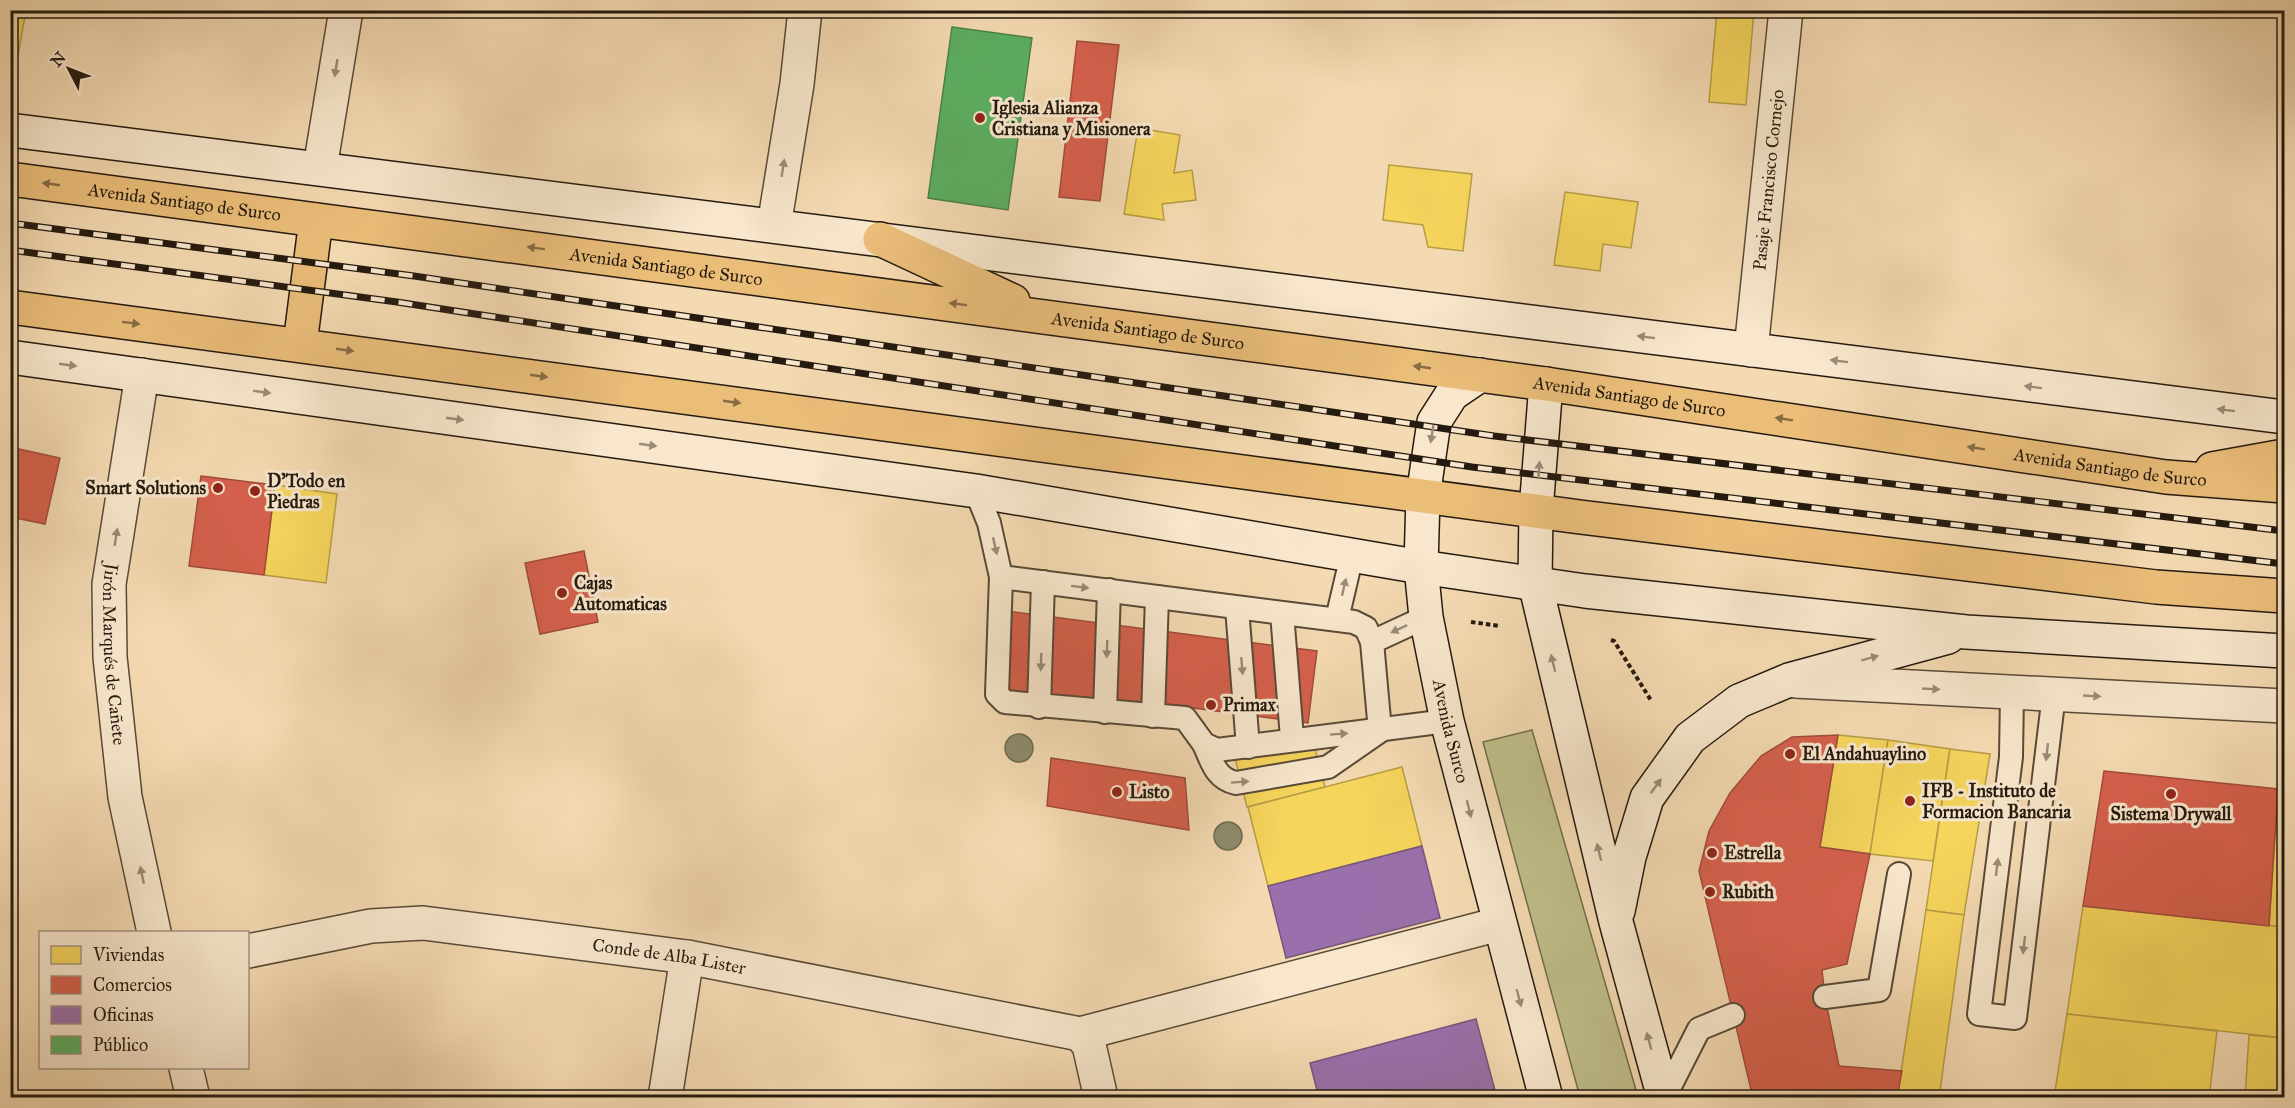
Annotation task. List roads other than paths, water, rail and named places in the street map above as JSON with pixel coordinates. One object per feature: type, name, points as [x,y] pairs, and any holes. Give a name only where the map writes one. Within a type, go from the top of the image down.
[{"type":"main road","points":[[320,168],[346,10]]},
{"type":"main road","points":[[774,226],[805,10]]},
{"type":"main road","name":"Pasaje Francisco Cornejo","points":[[1751,350],[1786,10]]},
{"type":"main road","points":[[10,130],[2284,417]]},
{"type":"main road","name":"Avenida Santiago de Surco","points":[[10,179],[1042,314],[1546,384],[2166,477],[2284,486]]},
{"type":"main road","points":[[300,344],[316,220]]},
{"type":"main road","points":[[880,239],[1042,314]]},
{"type":"main road","points":[[10,307],[300,344],[1422,496],[2144,585],[2284,596]]},
{"type":"main road","points":[[10,357],[976,491],[1421,567],[1585,591],[1966,632],[2284,651]]},
{"type":"main road","name":"Jirón Marqués de Cañete","points":[[142,375],[109,584],[110,657],[125,797],[154,931]]},
{"type":"main road","name":"Avenida Surco","points":[[1480,375],[1452,394],[1434,422],[1422,496],[1421,567],[1426,617],[1447,721],[1546,1098]]},
{"type":"main road","points":[[1546,384],[1536,510],[1535,583],[1616,922],[1664,1098]]},
{"type":"main road","points":[[2166,477],[2284,456]]},
{"type":"main road","points":[[1616,922],[1629,857],[1647,798],[1690,738],[1739,701],[1789,680],[1966,632]]},
{"type":"main road","points":[[1789,680],[2012,694],[2054,694],[2284,706]]},
{"type":"main road","name":"Conde de Alba Lister","points":[[249,951],[371,926],[423,923],[687,957],[1082,1037]]},
{"type":"main road","points":[[1101,1098],[1089,1045],[1082,1037],[1499,924]]},
{"type":"main road","points":[[665,1098],[687,957]]},
{"type":"main road","points":[[186,1069],[193,1098]]},
{"type":"lane","points":[[976,491],[989,523],[1001,577],[997,694],[1005,702],[1185,718],[1204,744],[1216,771],[1225,781],[1236,783],[1328,767],[1380,731]]},
{"type":"lane","points":[[1337,620],[1352,555]]},
{"type":"lane","points":[[1001,577],[1354,622],[1366,628],[1372,642],[1380,731]]},
{"type":"lane","points":[[1040,706],[1043,582]]},
{"type":"lane","points":[[1105,712],[1109,590]]},
{"type":"lane","points":[[1153,716],[1157,597]]},
{"type":"lane","points":[[1237,608],[1248,747]]},
{"type":"lane","points":[[1282,613],[1292,738]]},
{"type":"lane","points":[[1372,642],[1426,617]]},
{"type":"lane","points":[[2012,694],[2011,757],[1979,1014],[2015,1018],[2054,694]]},
{"type":"lane","points":[[1204,744],[1217,750],[1248,747],[1292,738],[1380,731],[1447,721]]},
{"type":"lane","points":[[1825,997],[1879,990],[1899,874]]},
{"type":"lane","points":[[1664,1098],[1699,1029],[1733,1015]]},
{"type":"railway","points":[[10,223],[414,276],[1494,436],[2284,531]]},
{"type":"railway","points":[[10,250],[397,302],[1472,467],[2284,564]]},
{"type":"place","name":"Iglesia Alianza Cristiana y Misionera","points":[[980,118]]},
{"type":"place","name":"Smart Solutions","points":[[218,488]]},
{"type":"place","name":"D'Todo en Piedras","points":[[255,491]]},
{"type":"place","name":"Cajas Automaticas","points":[[562,593]]},
{"type":"place","name":"Primax","points":[[1211,705]]},
{"type":"place","name":"El Andahuaylino","points":[[1790,754]]},
{"type":"place","name":"Listo","points":[[1117,792]]},
{"type":"place","name":"Sistema Drywall","points":[[2171,794]]},
{"type":"place","name":"IFB - Instituto de Formacion Bancaria","points":[[1910,801]]},
{"type":"place","name":"Estrella","points":[[1712,853]]},
{"type":"place","name":"Rubith","points":[[1710,892]]}]
